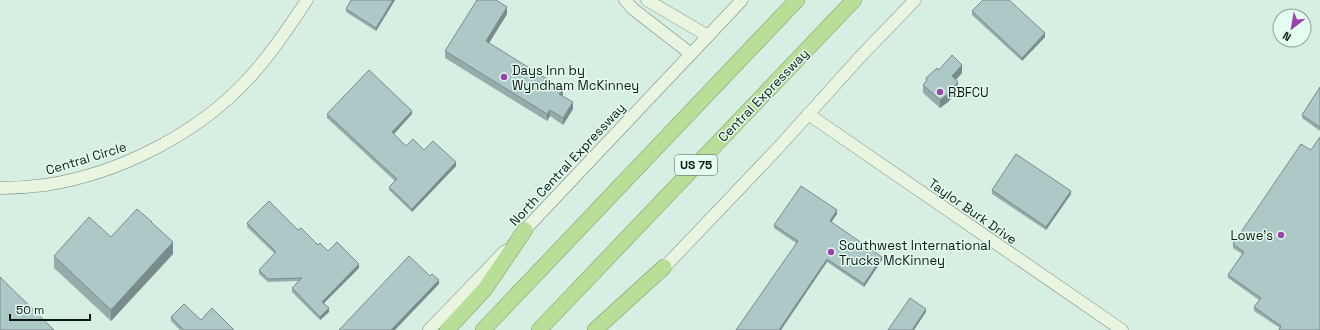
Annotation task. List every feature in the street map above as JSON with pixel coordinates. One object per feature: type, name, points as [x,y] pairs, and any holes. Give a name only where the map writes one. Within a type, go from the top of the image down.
[{"type":"highway","name":"US 75","points":[[483,330],[797,0]]},
{"type":"highway","name":"Central Expressway","points":[[539,330],[854,0]]},
{"type":"highway","points":[[447,330],[486,289],[525,230]]},
{"type":"highway","points":[[595,330],[664,267]]},
{"type":"street","name":"Central Circle","points":[[0,188],[46,185],[74,179],[132,159],[166,143],[188,130],[205,118],[249,78],[282,38],[307,0]]},
{"type":"street","points":[[625,0],[691,54]]},
{"type":"street","points":[[648,0],[708,36]]},
{"type":"street","name":"North Central Expressway","points":[[429,330],[742,0]]},
{"type":"street","points":[[605,330],[778,148],[860,57],[915,0]]},
{"type":"street","name":"Taylor Burk Drive","points":[[808,114],[1122,330]]},
{"type":"building","points":[[351,0],[393,0],[376,28],[346,9]]},
{"type":"building","name":"Days Inn by Wyndham McKinney","points":[[477,0],[496,0],[507,7],[486,41],[563,89],[559,94],[573,102],[563,118],[550,110],[547,114],[445,51]]},
{"type":"building","points":[[983,0],[1009,0],[1045,33],[1022,58],[972,11]]},
{"type":"building","points":[[952,55],[962,65],[952,76],[958,82],[948,94],[940,100],[923,85],[927,80],[926,78],[937,68],[939,70]]},
{"type":"building","points":[[369,70],[412,111],[392,132],[406,146],[413,139],[424,150],[433,141],[456,162],[412,209],[389,187],[397,179],[327,114]]},
{"type":"building","points":[[1320,87],[1320,127],[1302,115]]},
{"type":"building","name":"Lowe's","points":[[1320,137],[1320,330],[1279,330],[1281,326],[1254,307],[1261,298],[1228,275],[1244,252],[1233,244],[1301,144],[1311,150]]},
{"type":"building","points":[[1016,154],[1071,191],[1046,227],[992,190]]},
{"type":"building","name":"Southwest International Trucks McKinney","points":[[801,186],[837,210],[830,221],[882,257],[864,284],[827,259],[779,330],[736,330],[798,241],[774,225]]},
{"type":"building","points":[[269,201],[298,230],[301,228],[318,245],[320,243],[328,251],[337,242],[359,264],[322,302],[329,308],[320,317],[292,288],[302,278],[268,279],[259,270],[276,252],[247,223]]},
{"type":"building","points":[[137,209],[173,242],[111,310],[54,256],[89,217],[111,237]]},
{"type":"building","points":[[409,256],[430,276],[432,274],[439,280],[391,330],[339,330]]},
{"type":"building","points":[[0,277],[54,330],[0,330]]},
{"type":"building","points":[[910,298],[926,309],[912,330],[888,330]]},
{"type":"building","points":[[184,304],[201,320],[212,308],[234,330],[184,330],[171,317]]},
{"type":"place","name":"Days Inn by Wyndham McKinney","points":[[504,77]]},
{"type":"place","name":"RBFCU","points":[[940,92]]},
{"type":"place","name":"Lowe's","points":[[1281,235]]},
{"type":"place","name":"Southwest International Trucks McKinney","points":[[831,252]]}]
